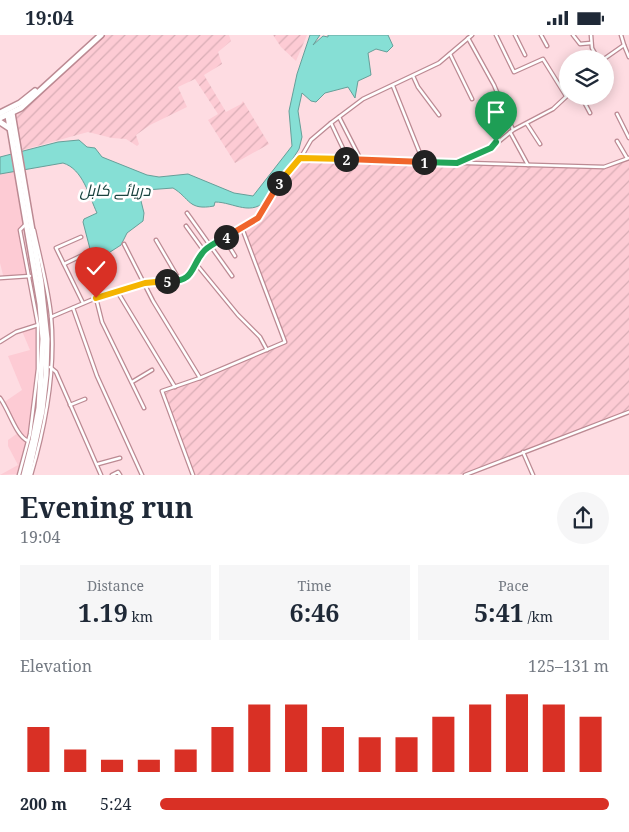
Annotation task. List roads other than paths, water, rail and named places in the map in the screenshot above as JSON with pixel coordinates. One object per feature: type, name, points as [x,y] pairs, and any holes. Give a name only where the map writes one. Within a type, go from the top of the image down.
[{"type":"highway","points":[[56,75],[96,35]]},
{"type":"highway","points":[[0,118],[56,75],[101,35]]},
{"type":"highway","points":[[0,113],[9,112]]},
{"type":"highway","points":[[9,112],[10,131]]},
{"type":"highway","points":[[9,112],[40,304],[40,380],[33,441],[24,475]]},
{"type":"highway","points":[[0,122],[4,123],[10,131],[15,143]]},
{"type":"highway","points":[[27,224],[43,302],[49,357],[42,411],[30,475]]},
{"type":"street","points":[[51,317],[117,291],[145,283],[180,281],[192,273],[204,251],[258,218],[279,183],[300,158],[311,140],[331,123],[363,99],[414,76],[450,54],[472,35]]},
{"type":"street","points":[[496,35],[514,72],[543,59],[559,84]]},
{"type":"street","points":[[515,35],[525,55]]},
{"type":"street","points":[[542,35],[547,46]]},
{"type":"street","points":[[573,35],[580,44],[591,43]]},
{"type":"street","points":[[591,35],[591,43],[594,50]]},
{"type":"street","points":[[621,35],[629,57]]},
{"type":"street","points":[[468,38],[494,85],[528,165]]},
{"type":"street","points":[[614,52],[624,45]]},
{"type":"street","points":[[450,54],[472,99]]},
{"type":"street","points":[[414,76],[418,87],[439,115]]},
{"type":"street","points":[[393,86],[423,161]]},
{"type":"street","points":[[457,163],[491,148],[512,131],[553,109],[559,103]]},
{"type":"street","points":[[586,105],[590,113]]},
{"type":"street","points":[[616,114],[629,137]]},
{"type":"street","points":[[339,117],[361,160]]},
{"type":"street","points":[[331,123],[348,159]]},
{"type":"street","points":[[527,124],[540,144]]},
{"type":"street","points":[[300,158],[604,167],[628,158],[617,141]]},
{"type":"street","points":[[187,213],[232,276]]},
{"type":"street","points":[[30,475],[47,411],[51,317],[34,227],[27,224],[20,230],[30,276],[28,281],[38,325],[40,361]]},
{"type":"street","points":[[186,226],[204,251]]},
{"type":"street","points":[[193,475],[162,393],[285,342],[242,228]]},
{"type":"street","points":[[81,237],[56,248],[83,304]]},
{"type":"street","points":[[224,238],[235,256]]},
{"type":"street","points":[[156,240],[180,281]]},
{"type":"street","points":[[124,244],[153,301],[200,378]]},
{"type":"street","points":[[64,264],[85,254]]},
{"type":"street","points":[[197,265],[238,315],[260,337],[267,351]]},
{"type":"street","points":[[0,278],[30,276]]},
{"type":"street","points":[[117,291],[175,387]]},
{"type":"street","points":[[96,298],[102,323],[144,408]]},
{"type":"street","points":[[73,308],[97,376],[142,475]]},
{"type":"street","points":[[0,342],[16,332],[38,325]]},
{"type":"street","points":[[50,367],[56,372],[98,464],[101,475]]},
{"type":"street","points":[[132,382],[152,370]]},
{"type":"street","points":[[19,475],[40,380]]},
{"type":"street","points":[[0,398],[11,415],[19,435],[28,441]]},
{"type":"street","points":[[70,405],[85,399]]},
{"type":"street","points":[[466,475],[629,412]]},
{"type":"street","points":[[523,452],[532,475]]},
{"type":"street","points":[[98,464],[120,458]]},
{"type":"street","points":[[112,475],[118,472],[120,475]]},
{"type":"water","name":"دریائے کابل","points":[[310,35],[320,35],[313,45],[323,36],[328,37],[328,35],[388,35],[393,46],[387,52],[376,49],[368,53],[371,75],[358,81],[355,98],[348,87],[325,93],[316,102],[311,101],[302,93],[298,111],[302,137],[299,149],[268,198],[256,207],[249,208],[215,202],[214,206],[199,207],[190,203],[173,188],[146,190],[140,197],[144,213],[143,221],[127,233],[121,245],[96,261],[90,249],[83,222],[84,219],[97,213],[85,184],[76,171],[63,163],[0,174],[0,157],[58,142],[79,140],[87,147],[95,148],[102,157],[147,175],[159,177],[188,174],[234,193],[253,196],[292,146],[289,111],[297,74]]}]
